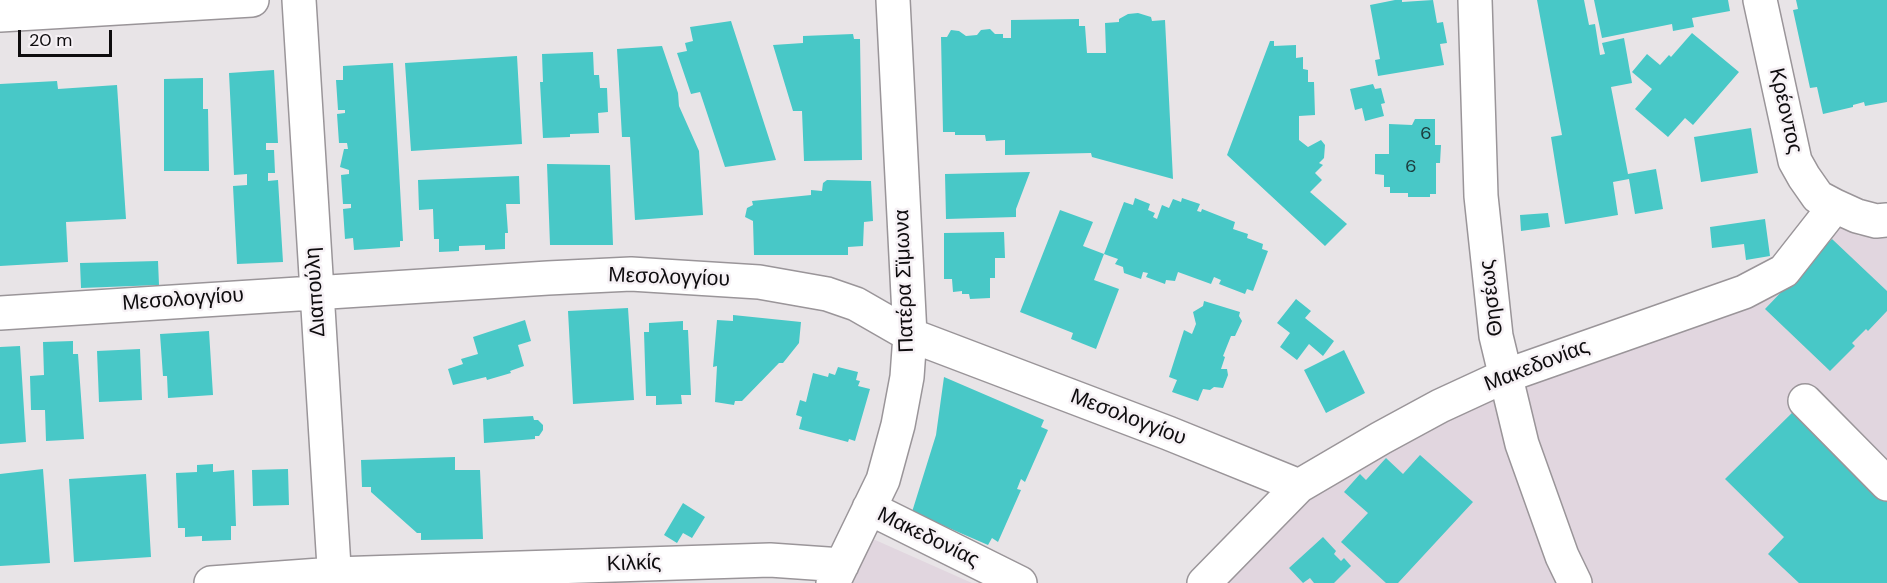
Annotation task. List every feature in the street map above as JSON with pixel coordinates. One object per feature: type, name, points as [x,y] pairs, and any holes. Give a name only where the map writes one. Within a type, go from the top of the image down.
[{"type":"street","points":[[0,15],[252,0]]},
{"type":"street","name":"Διαπούλη","points":[[299,0],[334,579]]},
{"type":"street","name":"Πατέρα Σϊμωνα","points":[[837,574],[883,480],[898,425],[907,377],[910,335],[893,0]]},
{"type":"street","name":"Θησέως","points":[[1475,0],[1481,196],[1496,336],[1522,444],[1575,583]]},
{"type":"street","name":"Κρέοντος","points":[[1760,0],[1795,161],[1818,197],[1835,206]]},
{"type":"street","points":[[1835,206],[1857,216],[1876,221],[1887,220]]},
{"type":"street","name":"Μακεδονίας","points":[[1204,583],[1299,486],[1391,432],[1505,376],[1744,292],[1784,271],[1835,206]]},
{"type":"street","name":"Μεσολογγίου","points":[[0,313],[316,291],[631,274],[759,282],[827,294],[856,304],[910,335],[1299,486]]},
{"type":"street","points":[[1805,401],[1887,484]]},
{"type":"street","name":"Μακεδονίας","points":[[869,508],[1020,583]]},
{"type":"street","name":"Κιλκίς","points":[[211,583],[469,576],[770,560],[837,574]]},
{"type":"shaded area","points":[[1833,223],[1859,236],[1887,236],[1887,583],[1221,583],[1300,503],[1369,457],[1519,385],[1737,306]]},
{"type":"shaded area","points":[[873,539],[972,583],[851,583]]},
{"type":"building","points":[[1402,0],[1402,2],[1433,0],[1437,23],[1443,22],[1447,43],[1440,44],[1444,65],[1378,76],[1375,60],[1380,59],[1370,5]]},
{"type":"building","points":[[1537,0],[1584,0],[1589,25],[1595,24],[1600,55],[1605,54],[1602,43],[1624,38],[1632,83],[1611,87],[1628,174],[1656,169],[1663,209],[1635,214],[1629,179],[1613,182],[1618,215],[1565,224],[1551,137],[1562,135]]},
{"type":"building","points":[[1594,0],[1728,0],[1730,11],[1692,18],[1694,27],[1673,31],[1672,24],[1602,38]]},
{"type":"building","points":[[1796,0],[1887,0],[1887,102],[1865,106],[1864,102],[1823,114],[1817,87],[1810,88],[1793,10],[1798,9]]},
{"type":"building","points":[[1138,13],[1151,17],[1152,21],[1165,20],[1173,179],[1092,157],[1091,153],[1005,155],[1005,140],[986,141],[985,135],[955,135],[955,132],[943,132],[941,37],[947,37],[951,30],[959,31],[966,36],[977,35],[981,30],[990,29],[995,34],[1003,34],[1003,38],[1011,38],[1011,20],[1079,19],[1079,26],[1085,26],[1087,53],[1106,53],[1105,23],[1119,22],[1119,19],[1128,14]]},
{"type":"building","points":[[731,21],[776,160],[725,167],[700,92],[691,94],[677,53],[687,51],[685,43],[693,41],[690,27]]},
{"type":"building","points":[[1692,33],[1739,72],[1693,125],[1685,118],[1668,137],[1635,109],[1652,89],[1632,72],[1647,54],[1660,65],[1669,55],[1671,57]]},
{"type":"building","points":[[853,34],[854,39],[860,39],[862,160],[804,161],[802,111],[793,111],[773,45],[803,43],[803,36]]},
{"type":"building","points":[[1270,41],[1274,41],[1274,46],[1296,45],[1296,58],[1303,57],[1303,69],[1308,70],[1308,82],[1314,82],[1315,115],[1299,116],[1299,140],[1308,147],[1321,140],[1325,145],[1324,158],[1319,163],[1323,165],[1315,173],[1322,180],[1310,192],[1347,224],[1325,246],[1227,155]]},
{"type":"building","points":[[662,46],[678,93],[679,106],[699,151],[703,215],[635,220],[630,137],[622,137],[617,49]]},
{"type":"building","points":[[593,52],[594,75],[599,75],[600,88],[607,88],[608,112],[598,113],[599,133],[543,138],[540,82],[543,82],[542,54]]},
{"type":"building","points":[[517,56],[522,144],[411,151],[405,63]]},
{"type":"building","points":[[393,63],[403,241],[400,241],[400,247],[354,250],[353,238],[345,239],[343,209],[351,208],[351,204],[343,204],[341,175],[349,174],[349,170],[340,167],[344,149],[348,149],[347,143],[339,143],[337,114],[345,113],[345,110],[338,110],[336,80],[343,80],[343,66]]},
{"type":"building","points":[[274,70],[278,143],[266,143],[266,150],[274,150],[275,173],[268,173],[268,181],[278,180],[283,262],[237,264],[233,186],[247,185],[247,174],[234,175],[229,73]]},
{"type":"building","points":[[203,78],[203,109],[208,109],[209,171],[164,171],[164,79]]},
{"type":"building","points":[[57,81],[58,89],[117,85],[126,219],[66,222],[68,262],[0,266],[0,84]]},
{"type":"building","points":[[1373,84],[1375,89],[1381,88],[1385,103],[1381,104],[1384,116],[1365,121],[1362,108],[1355,110],[1350,89]]},
{"type":"building","points":[[1415,119],[1435,119],[1435,145],[1441,145],[1440,163],[1436,163],[1436,194],[1430,194],[1430,197],[1408,197],[1408,193],[1390,193],[1390,187],[1384,187],[1384,175],[1375,174],[1375,154],[1389,154],[1389,124],[1412,125]]},
{"type":"building","points":[[1751,128],[1758,173],[1701,182],[1694,137]]},
{"type":"building","points":[[547,164],[610,165],[613,245],[550,245]]},
{"type":"building","points":[[1030,172],[1016,209],[1016,217],[946,219],[945,174]]},
{"type":"building","points":[[519,176],[520,204],[506,204],[508,233],[505,233],[505,249],[485,250],[485,245],[459,246],[459,251],[439,252],[439,239],[434,239],[433,209],[419,210],[418,180]]},
{"type":"building","points":[[827,180],[871,181],[873,221],[864,222],[863,246],[848,247],[848,255],[754,255],[753,221],[745,217],[747,208],[753,205],[752,201],[811,195],[811,190],[822,191],[823,183]]},
{"type":"building","points":[[1135,198],[1150,204],[1148,210],[1155,213],[1153,217],[1157,219],[1162,205],[1169,208],[1173,199],[1181,202],[1182,198],[1200,204],[1197,211],[1201,212],[1202,209],[1235,222],[1233,229],[1248,234],[1247,238],[1263,244],[1262,249],[1268,251],[1253,291],[1247,289],[1245,294],[1219,284],[1221,280],[1214,277],[1211,284],[1178,272],[1175,281],[1166,280],[1165,284],[1146,277],[1148,273],[1143,272],[1141,279],[1124,273],[1123,267],[1115,264],[1118,259],[1104,254],[1124,202],[1133,205]]},
{"type":"building","points":[[1060,210],[1093,222],[1083,246],[1104,254],[1094,280],[1119,289],[1096,349],[1071,339],[1073,333],[1020,312]]},
{"type":"building","points":[[1548,213],[1550,227],[1521,231],[1520,215]]},
{"type":"building","points":[[1765,219],[1770,256],[1746,260],[1744,244],[1712,248],[1710,227]]},
{"type":"building","points":[[1004,232],[1005,258],[995,258],[995,278],[990,278],[990,298],[970,299],[969,294],[962,294],[962,291],[953,292],[952,279],[944,279],[944,233]]},
{"type":"building","points":[[1832,239],[1887,291],[1887,311],[1868,331],[1866,329],[1852,343],[1855,346],[1830,371],[1765,309]]},
{"type":"building","points":[[158,261],[159,285],[81,288],[80,263]]},
{"type":"building","points":[[1296,299],[1311,311],[1305,318],[1334,341],[1323,356],[1309,344],[1297,360],[1280,347],[1290,333],[1277,323]]},
{"type":"building","points":[[1204,301],[1240,312],[1239,316],[1242,321],[1235,336],[1231,336],[1223,356],[1225,357],[1221,369],[1227,369],[1228,375],[1223,388],[1203,389],[1198,401],[1172,392],[1177,380],[1169,377],[1184,330],[1192,334],[1196,324],[1193,312],[1203,306]]},
{"type":"building","points":[[628,308],[634,400],[573,404],[568,311]]},
{"type":"building","points":[[733,315],[801,322],[799,343],[783,363],[779,363],[742,401],[735,401],[734,405],[715,402],[717,366],[713,367],[717,320],[733,321]]},
{"type":"building","points":[[525,320],[531,341],[518,345],[524,366],[510,371],[511,373],[487,380],[486,377],[453,385],[448,369],[463,364],[461,359],[478,354],[473,337]]},
{"type":"building","points":[[683,321],[683,330],[688,330],[691,395],[681,395],[682,404],[656,405],[656,396],[646,396],[644,332],[649,332],[649,323]]},
{"type":"building","points":[[209,331],[213,395],[168,398],[167,376],[163,376],[160,334]]},
{"type":"building","points":[[73,341],[73,354],[78,354],[84,439],[46,441],[45,410],[31,410],[30,376],[44,375],[43,342]]},
{"type":"building","points":[[20,346],[26,442],[0,444],[0,347]]},
{"type":"building","points":[[140,349],[142,400],[99,402],[97,351]]},
{"type":"building","points":[[1344,350],[1365,393],[1326,413],[1304,370]]},
{"type":"building","points":[[838,367],[858,372],[856,380],[860,381],[858,386],[870,389],[855,441],[849,439],[848,442],[799,429],[802,417],[796,415],[800,400],[806,402],[813,373],[828,377],[829,373],[835,375]]},
{"type":"building","points":[[944,377],[1044,420],[1041,427],[1048,430],[1025,482],[1021,479],[1017,489],[1021,490],[998,542],[992,538],[988,545],[912,512],[936,435]]},
{"type":"building","points":[[1798,407],[1887,495],[1887,583],[1799,583],[1768,554],[1784,537],[1725,479]]},
{"type":"building","points":[[533,416],[534,420],[538,420],[543,425],[543,430],[539,436],[535,436],[535,439],[484,443],[483,419]]},
{"type":"building","points":[[1420,455],[1473,502],[1398,583],[1386,583],[1341,542],[1368,513],[1344,492],[1360,474],[1366,480],[1386,458],[1403,474]]},
{"type":"building","points":[[455,457],[455,470],[480,470],[483,539],[421,540],[421,533],[417,533],[371,492],[371,487],[362,487],[361,460]]},
{"type":"building","points":[[213,464],[213,472],[234,470],[236,526],[231,526],[231,540],[202,541],[202,536],[185,537],[185,528],[178,528],[176,473],[197,472],[197,465]]},
{"type":"building","points":[[43,469],[50,563],[0,566],[0,474]]},
{"type":"building","points":[[288,469],[289,505],[253,506],[252,470]]},
{"type":"building","points":[[146,474],[151,557],[74,562],[69,479]]},
{"type":"building","points":[[683,503],[705,517],[692,538],[683,533],[677,543],[664,535]]},
{"type":"building","points":[[1323,537],[1336,551],[1334,554],[1341,561],[1344,558],[1351,566],[1334,583],[1314,583],[1310,578],[1303,583],[1289,568]]}]
